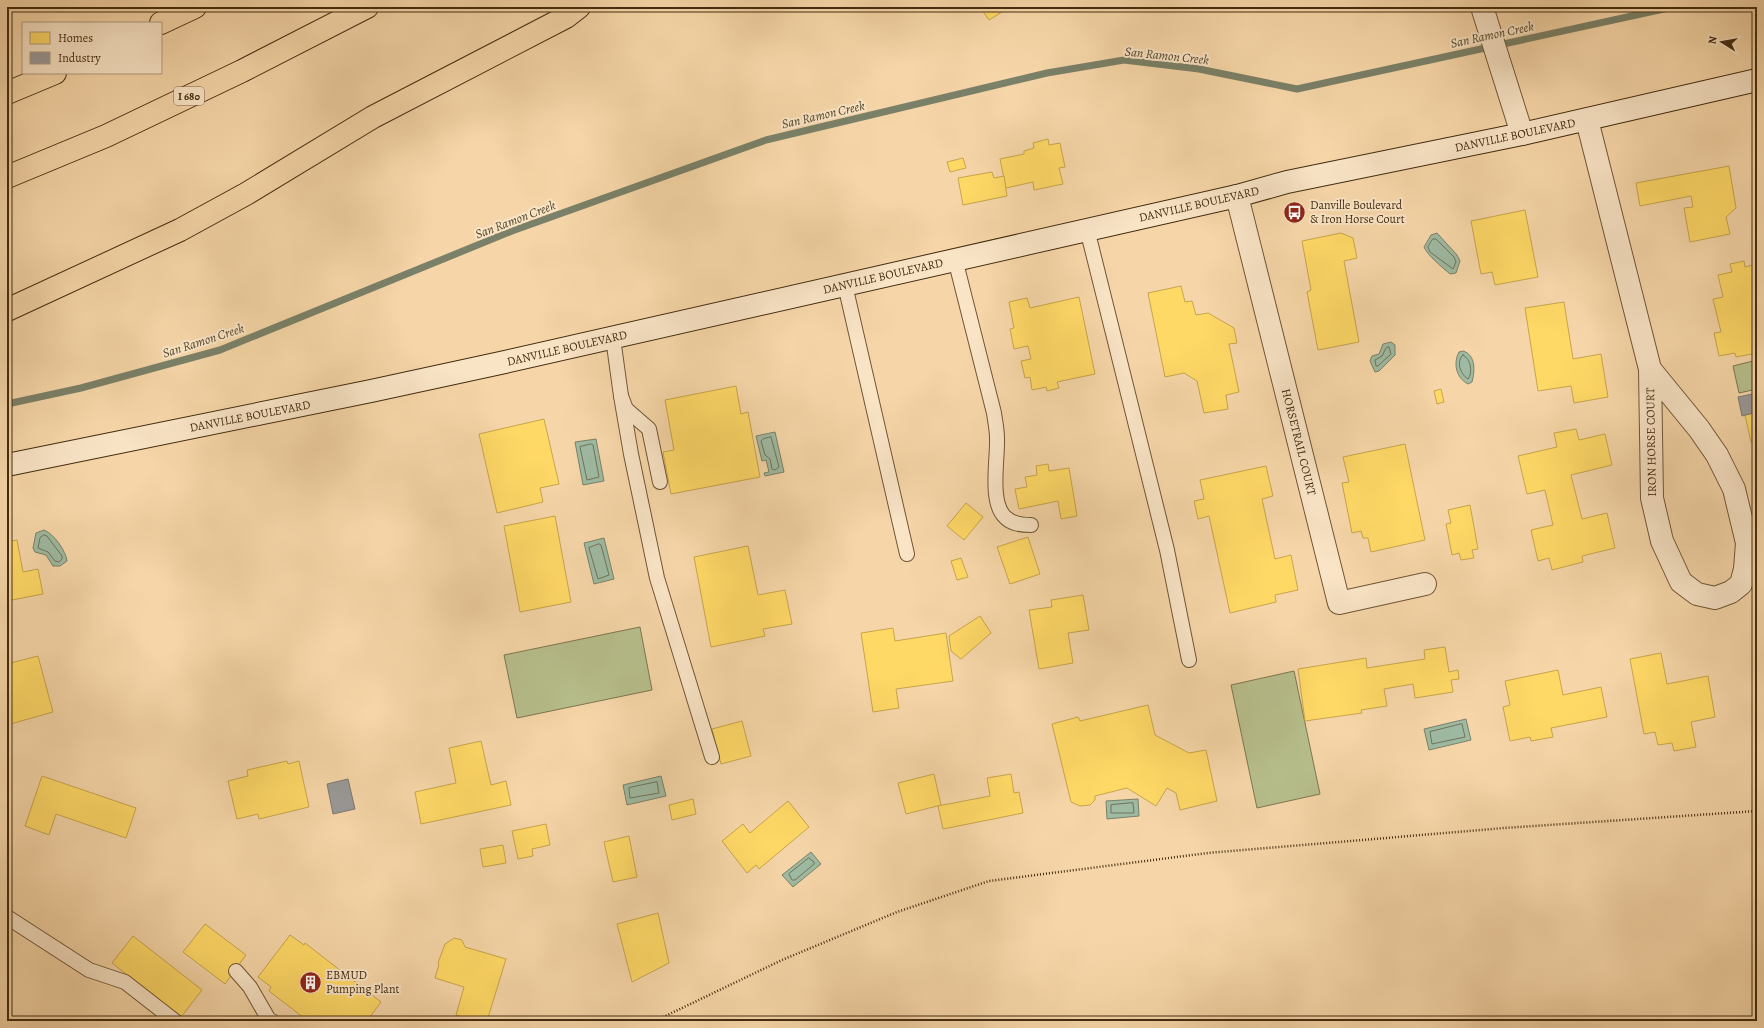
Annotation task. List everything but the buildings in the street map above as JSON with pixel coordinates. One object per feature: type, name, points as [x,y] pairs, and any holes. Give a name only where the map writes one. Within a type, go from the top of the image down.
[{"type":"highway","points":[[162,23],[195,7]]},
{"type":"highway","name":"I 680","points":[[7,177],[106,136],[242,71],[367,7]]},
{"type":"highway","points":[[7,310],[180,230],[253,190],[373,117],[566,17],[579,7]]},
{"type":"highway","points":[[7,93],[53,74]]},
{"type":"main road","points":[[1482,7],[1522,134]]},
{"type":"main road","name":"DANVILLE BOULEVARD","points":[[7,465],[371,391],[613,338],[1237,196],[1287,182],[1587,120],[1757,80]]},
{"type":"main road","name":"IRON HORSE COURT","points":[[1587,120],[1650,369],[1652,498],[1662,541],[1681,582],[1697,594],[1715,598],[1731,592],[1741,584],[1745,569],[1747,543],[1734,489],[1717,456],[1699,428],[1650,369]]},
{"type":"main road","name":"HORSETRAIL COURT","points":[[1237,196],[1339,603],[1425,584]]},
{"type":"lane","points":[[1088,229],[1167,550],[1189,660]]},
{"type":"lane","points":[[955,259],[994,413],[997,438],[996,495],[999,508],[1005,517],[1016,524],[1031,525]]},
{"type":"lane","points":[[845,285],[907,554]]},
{"type":"lane","points":[[613,338],[631,454],[657,578],[712,757]]},
{"type":"lane","points":[[621,396],[626,409],[649,429],[660,482]]},
{"type":"lane","points":[[7,917],[89,970],[125,982],[175,1021]]},
{"type":"lane","points":[[236,970],[250,987],[269,1021]]},
{"type":"path","points":[[655,1021],[782,960],[897,912],[989,881],[1208,853],[1512,827],[1757,811]]},
{"type":"shaded area","points":[[1757,360],[1757,389],[1739,393],[1733,366]]},
{"type":"shaded area","points":[[640,627],[652,690],[517,718],[504,655]]},
{"type":"shaded area","points":[[1294,671],[1320,794],[1257,808],[1231,685]]},
{"type":"water","points":[[1437,233],[1457,255],[1460,261],[1456,273],[1450,274],[1432,258],[1424,247],[1431,235]]},
{"type":"water","points":[[1391,342],[1395,345],[1395,355],[1379,371],[1375,372],[1370,361],[1372,356],[1379,354],[1383,344]]},
{"type":"water","points":[[1463,351],[1470,356],[1474,364],[1472,382],[1468,384],[1458,374],[1456,365],[1459,352]]},
{"type":"water","points":[[775,432],[784,472],[765,476],[764,473],[769,472],[766,460],[762,461],[756,436]]},
{"type":"water","points":[[596,439],[604,481],[583,485],[575,442]]},
{"type":"water","points":[[44,530],[52,535],[64,552],[67,561],[60,566],[53,566],[46,555],[35,552],[33,548],[36,533]]},
{"type":"water","points":[[604,538],[614,579],[594,584],[584,543]]},
{"type":"water","points":[[1466,719],[1471,740],[1429,750],[1424,729]]},
{"type":"water","points":[[661,776],[666,796],[627,805],[623,785]]},
{"type":"water","points":[[1138,799],[1139,816],[1107,819],[1106,801]]},
{"type":"water","points":[[811,852],[821,864],[793,887],[782,875]]},
{"type":"waterway","name":"San Ramon Creek","points":[[7,404],[81,388],[220,350],[512,231],[766,140],[1047,73],[1124,60],[1199,69],[1297,89],[1673,7]]},
{"type":"place","name":"Danville Boulevard & Iron Horse Court","points":[[1295,212]]},
{"type":"place","name":"EBMUD Pumping Plant","points":[[310,982]]}]
